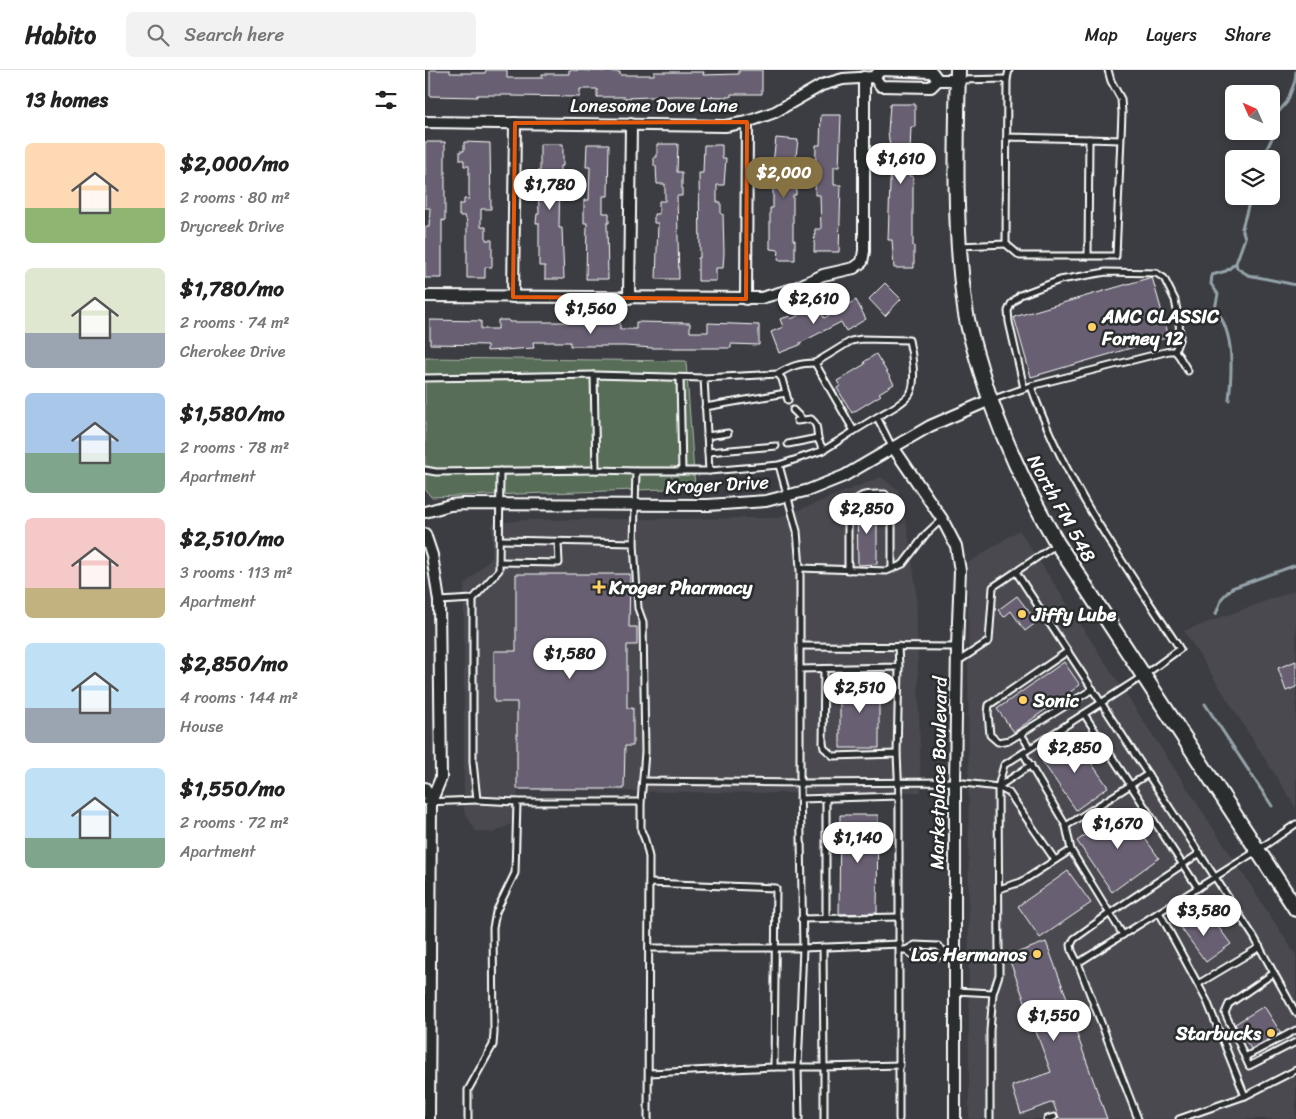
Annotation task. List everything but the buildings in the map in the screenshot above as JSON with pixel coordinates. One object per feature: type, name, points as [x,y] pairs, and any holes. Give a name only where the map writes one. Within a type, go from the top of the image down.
[{"type":"main road","name":"North FM 548","points":[[958,75],[956,202],[965,309],[972,342],[990,400],[1023,481],[1057,544],[1296,909]]},
{"type":"street","name":"Lonesome Dove Lane","points":[[425,122],[725,126],[747,122],[775,112],[822,85],[843,79],[869,77],[881,70],[932,72],[938,80]]},
{"type":"street","name":"Lonesome Dove Lane","points":[[869,77],[881,86],[931,87],[938,80],[958,75]]},
{"type":"street","points":[[425,296],[747,299],[781,294],[814,279],[854,268],[861,262],[864,251],[869,77]]},
{"type":"street","points":[[747,122],[747,299]]},
{"type":"street","points":[[513,297],[515,123]]},
{"type":"street","points":[[629,298],[631,124]]},
{"type":"street","name":"Kroger Drive","points":[[425,512],[450,505],[731,504],[787,496],[845,476],[930,426],[990,400]]},
{"type":"street","name":"Marketplace Boulevard","points":[[893,447],[942,519],[956,546],[960,572],[950,952],[955,991],[955,1119]]},
{"type":"street","points":[[425,534],[432,555],[439,601],[441,778],[428,802]]},
{"type":"street","points":[[425,788],[428,802],[429,1119]]},
{"type":"lane","points":[[1006,244],[1007,80],[1009,70]]},
{"type":"lane","points":[[959,246],[1006,244],[1020,256],[1116,256],[1121,99],[1111,81],[1108,70]]},
{"type":"lane","points":[[958,75],[1007,80]]},
{"type":"lane","points":[[1007,137],[1120,140]]},
{"type":"lane","points":[[1088,256],[1089,140]]},
{"type":"lane","points":[[1024,388],[1008,311],[1011,304],[1020,295],[1060,280],[1106,272],[1156,273],[1164,278],[1175,300],[1180,337],[1175,351]]},
{"type":"lane","points":[[425,378],[594,375],[704,378],[778,374],[790,366],[801,363],[815,363],[851,341],[863,339],[909,340],[913,358],[912,386],[910,394],[905,399],[824,450],[779,465],[682,471],[436,472],[425,470]]},
{"type":"lane","points":[[990,400],[1031,386],[1175,351]]},
{"type":"lane","points":[[1175,351],[1187,371]]},
{"type":"lane","points":[[815,363],[854,431]]},
{"type":"lane","points":[[778,374],[789,400]]},
{"type":"lane","points":[[594,375],[596,470]]},
{"type":"lane","points":[[680,378],[682,471]]},
{"type":"lane","points":[[704,378],[709,470]]},
{"type":"lane","points":[[990,1119],[990,1031],[993,992],[999,975],[998,787],[1004,765],[1143,676],[1180,649],[1113,549],[1083,500],[1043,422],[1031,386]]},
{"type":"lane","points":[[705,407],[786,393]]},
{"type":"lane","points":[[793,410],[800,421],[811,419],[816,423],[818,438],[824,450]]},
{"type":"lane","points":[[877,417],[893,447]]},
{"type":"lane","points":[[707,436],[728,433]]},
{"type":"lane","points":[[788,444],[818,438]]},
{"type":"lane","points":[[708,452],[777,446]]},
{"type":"lane","points":[[779,465],[797,531],[800,568],[800,799],[803,948],[797,1067],[799,1119]]},
{"type":"lane","points":[[477,800],[473,762],[473,599],[499,570],[500,471]]},
{"type":"lane","points":[[635,471],[634,542],[638,608],[643,622],[645,752],[641,830],[649,857],[648,1119]]},
{"type":"lane","points":[[848,570],[848,508],[864,494],[885,494],[892,504],[893,568]]},
{"type":"lane","points":[[800,568],[887,571],[903,564],[925,534],[942,519]]},
{"type":"lane","points":[[500,540],[634,542]]},
{"type":"lane","points":[[499,562],[559,563],[558,542]]},
{"type":"lane","points":[[957,662],[989,640],[993,587],[1057,544]]},
{"type":"lane","points":[[1016,572],[1260,947],[1296,1013]]},
{"type":"lane","points":[[439,601],[473,599]]},
{"type":"lane","points":[[800,646],[957,647]]},
{"type":"lane","points":[[898,646],[899,917],[902,948],[899,1119]]},
{"type":"lane","points":[[1068,651],[989,706],[990,735],[998,742],[1010,740],[1093,689]]},
{"type":"lane","points":[[800,669],[899,668]]},
{"type":"lane","points":[[824,669],[823,742],[824,748],[828,753],[833,756],[897,754]]},
{"type":"lane","points":[[1084,714],[1197,888]]},
{"type":"lane","points":[[1021,734],[1030,748]]},
{"type":"lane","points":[[1023,753],[1066,826],[1071,850],[1123,935]]},
{"type":"lane","points":[[998,787],[1031,765]]},
{"type":"lane","points":[[1066,826],[1148,774]]},
{"type":"lane","points":[[643,781],[955,782],[998,787],[1009,793],[1055,860]]},
{"type":"lane","points":[[800,799],[899,796]]},
{"type":"lane","points":[[826,798],[826,918]]},
{"type":"lane","points":[[428,802],[477,800],[517,802],[641,802]]},
{"type":"lane","points":[[468,1119],[468,1090],[493,1045],[493,928],[496,912],[515,873],[517,802]]},
{"type":"lane","points":[[1078,963],[1296,824]]},
{"type":"lane","points":[[999,889],[1021,882],[1071,850]]},
{"type":"lane","points":[[1138,1119],[1071,946],[1074,939],[1110,913],[1200,854]]},
{"type":"lane","points":[[649,883],[776,888],[774,1067]]},
{"type":"lane","points":[[1159,912],[1207,1001],[1245,1096]]},
{"type":"lane","points":[[801,919],[899,917]]},
{"type":"lane","points":[[649,948],[902,948],[915,945],[938,946],[950,952]]},
{"type":"lane","points":[[823,947],[824,1119]]},
{"type":"lane","points":[[1198,984],[1260,947]]},
{"type":"lane","points":[[902,948],[915,957],[939,956],[950,952]]},
{"type":"lane","points":[[1274,973],[1229,1004],[1225,1013],[1249,1066],[1296,1042]]},
{"type":"lane","points":[[955,991],[993,992]]},
{"type":"lane","points":[[1245,1057],[1296,1030]]},
{"type":"lane","points":[[649,1074],[774,1067],[900,1065]]},
{"type":"lane","points":[[1179,1119],[1188,1118],[1245,1096],[1296,1070]]},
{"type":"lane","points":[[1047,1119],[1054,1117]]},
{"type":"highlighted area","points":[[747,122],[746,299],[513,297],[515,123]]},
{"type":"shaded area","points":[[881,477],[898,490],[907,526],[916,587],[921,792],[768,793],[518,790],[511,824],[493,833],[476,831],[464,812],[464,585],[492,557],[492,524],[521,520],[779,518]]},
{"type":"shaded area","points":[[1019,530],[1296,955],[1296,1119],[969,1119],[968,563]]},
{"type":"shaded area","points":[[1296,590],[1296,808],[1184,631]]},
{"type":"green space","points":[[425,358],[686,361],[695,488],[431,497],[425,489]]},
{"type":"waterway","points":[[1266,150],[1274,134],[1275,116],[1287,102],[1295,81],[1296,72]]},
{"type":"waterway","points":[[1248,205],[1242,228],[1245,238],[1236,263],[1237,268],[1248,275],[1296,285]]},
{"type":"waterway","points":[[1229,400],[1231,353],[1226,329],[1215,309],[1218,294],[1211,284],[1212,275],[1226,271],[1236,263]]},
{"type":"waterway","points":[[1216,614],[1222,598],[1232,588],[1296,565]]},
{"type":"waterway","points":[[1205,704],[1272,806]]},
{"type":"place","name":"AMC CLASSIC Forney 12","points":[[1092,327]]},
{"type":"place","name":"Kroger Pharmacy","points":[[599,587]]},
{"type":"place","name":"Jiffy Lube","points":[[1022,614]]},
{"type":"place","name":"Sonic","points":[[1023,700]]},
{"type":"place","name":"Los Hermanos","points":[[1037,954]]},
{"type":"place","name":"Starbucks","points":[[1271,1033]]}]
